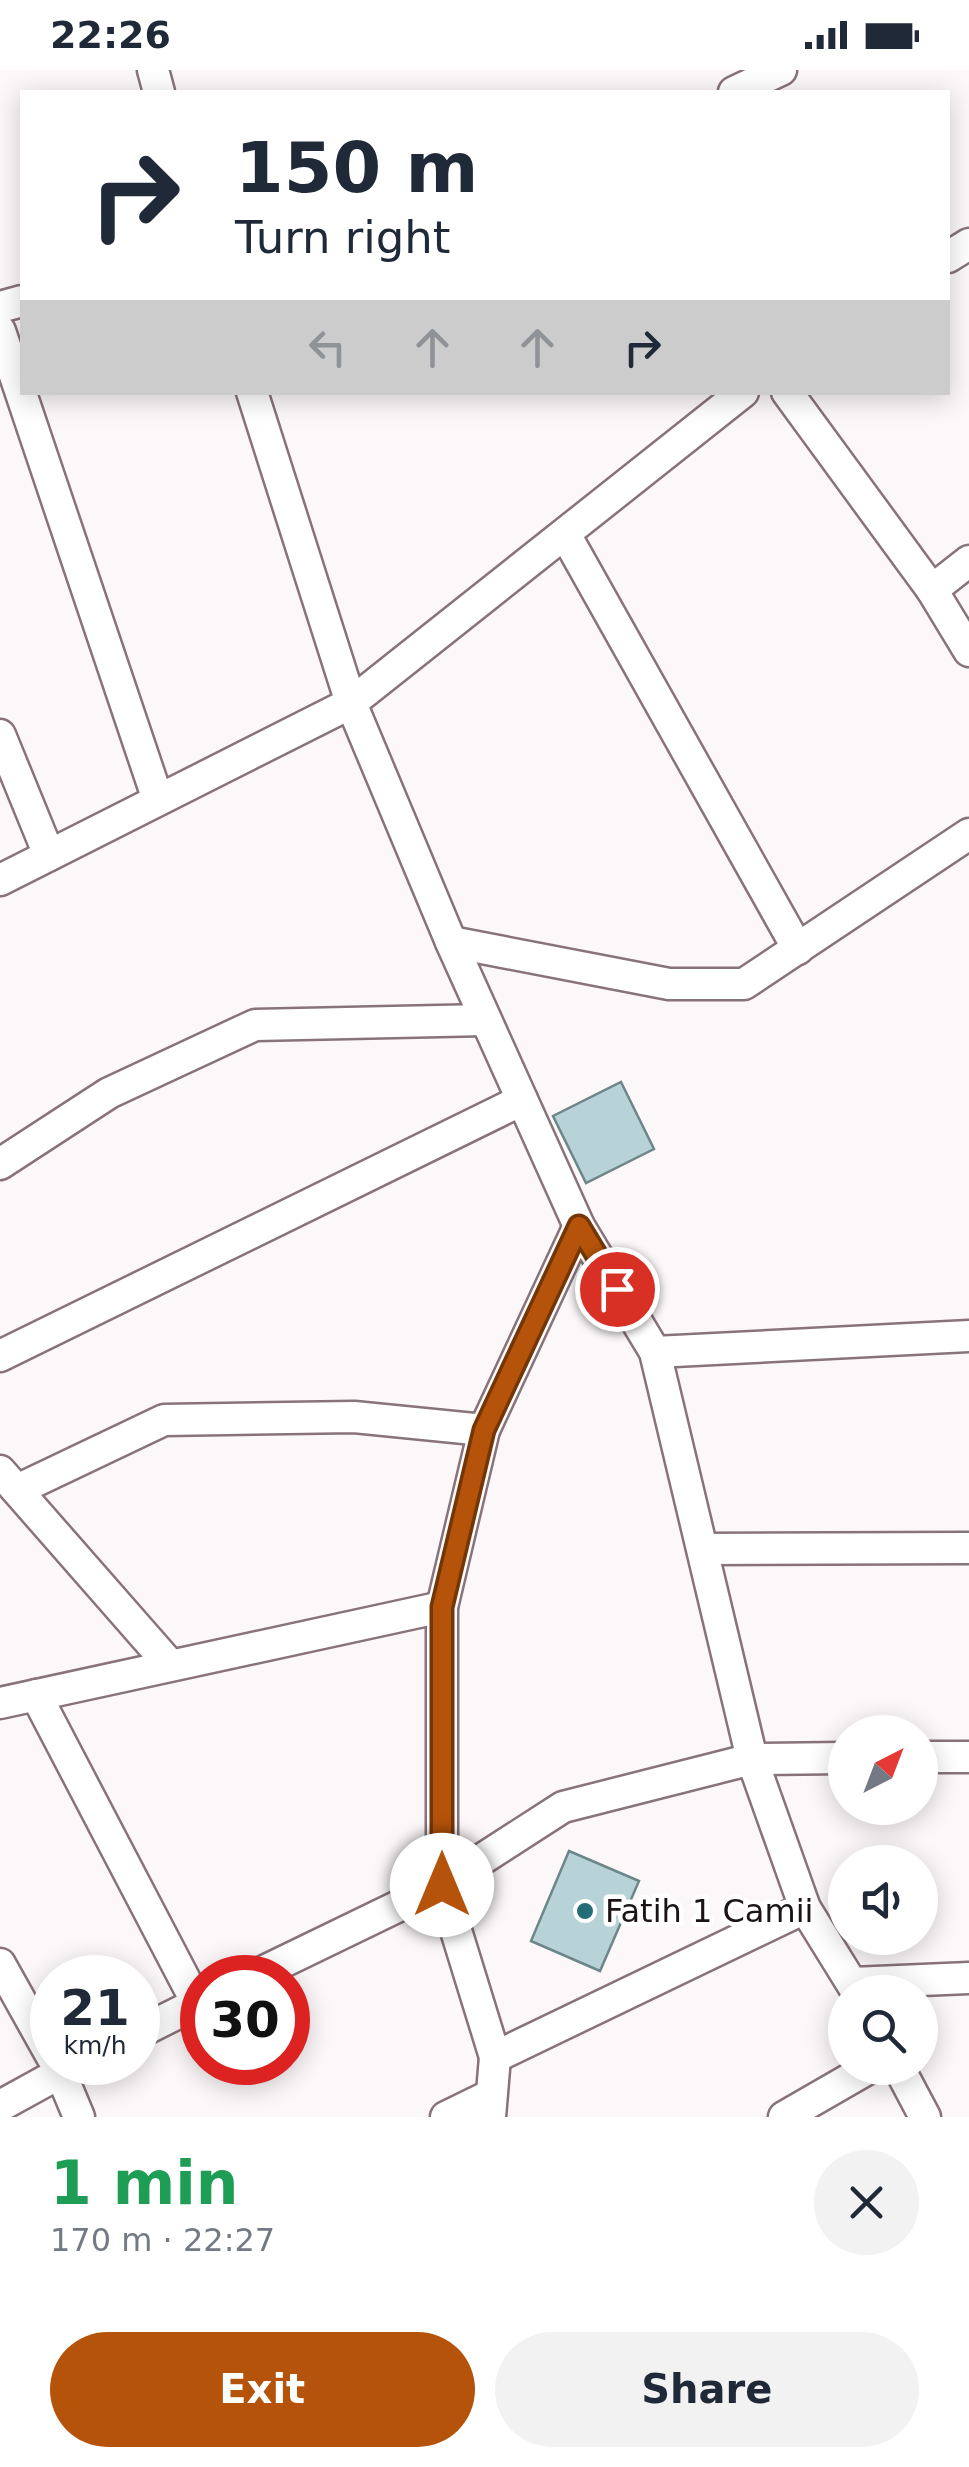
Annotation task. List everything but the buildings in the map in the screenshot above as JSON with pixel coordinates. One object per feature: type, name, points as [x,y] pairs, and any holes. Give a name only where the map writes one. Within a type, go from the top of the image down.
[{"type":"street","points":[[738,90],[781,70]]},
{"type":"street","points":[[0,331],[20,390]]},
{"type":"street","points":[[22,395],[158,800]]},
{"type":"street","points":[[253,395],[351,703],[451,942],[579,1226],[655,1352],[752,1760],[804,1908],[847,1975]]},
{"type":"street","points":[[0,880],[351,703],[739,395]]},
{"type":"street","points":[[789,395],[932,590],[969,651]]},
{"type":"street","points":[[565,534],[798,949]]},
{"type":"street","points":[[932,590],[969,561]]},
{"type":"street","points":[[0,735],[50,855]]},
{"type":"street","points":[[451,942],[668,984],[744,984],[969,834]]},
{"type":"street","points":[[0,1164],[108,1093],[255,1025],[486,1020]]},
{"type":"street","points":[[0,1356],[522,1100]]},
{"type":"street","points":[[446,2117],[491,2106],[494,2057],[442,1885],[442,1607],[484,1430],[579,1226]]},
{"type":"street","points":[[655,1352],[969,1336]]},
{"type":"street","points":[[170,1665],[9,1480],[164,1420],[354,1416],[484,1430]]},
{"type":"street","points":[[702,1549],[969,1548]]},
{"type":"street","points":[[0,1704],[442,1607]]},
{"type":"street","points":[[36,1695],[180,1965]]},
{"type":"street","points":[[938,1757],[969,1756]]},
{"type":"street","points":[[297,1955],[442,1885],[562,1807],[752,1760],[828,1758]]},
{"type":"street","points":[[494,2057],[804,1908]]},
{"type":"street","points":[[0,1964],[30,2012]]},
{"type":"street","points":[[938,1981],[969,1978]]},
{"type":"street","points":[[0,2106],[30,2085]]},
{"type":"street","points":[[69,2085],[79,2117]]},
{"type":"street","points":[[784,2117],[840,2085]]},
{"type":"street","points":[[908,2085],[926,2117]]},
{"type":"place","name":"Fatih 1 Camii","points":[[585,1911]]},
{"type":"route","points":[[442,1885],[442,1607],[484,1430],[579,1226],[617,1289]]}]
